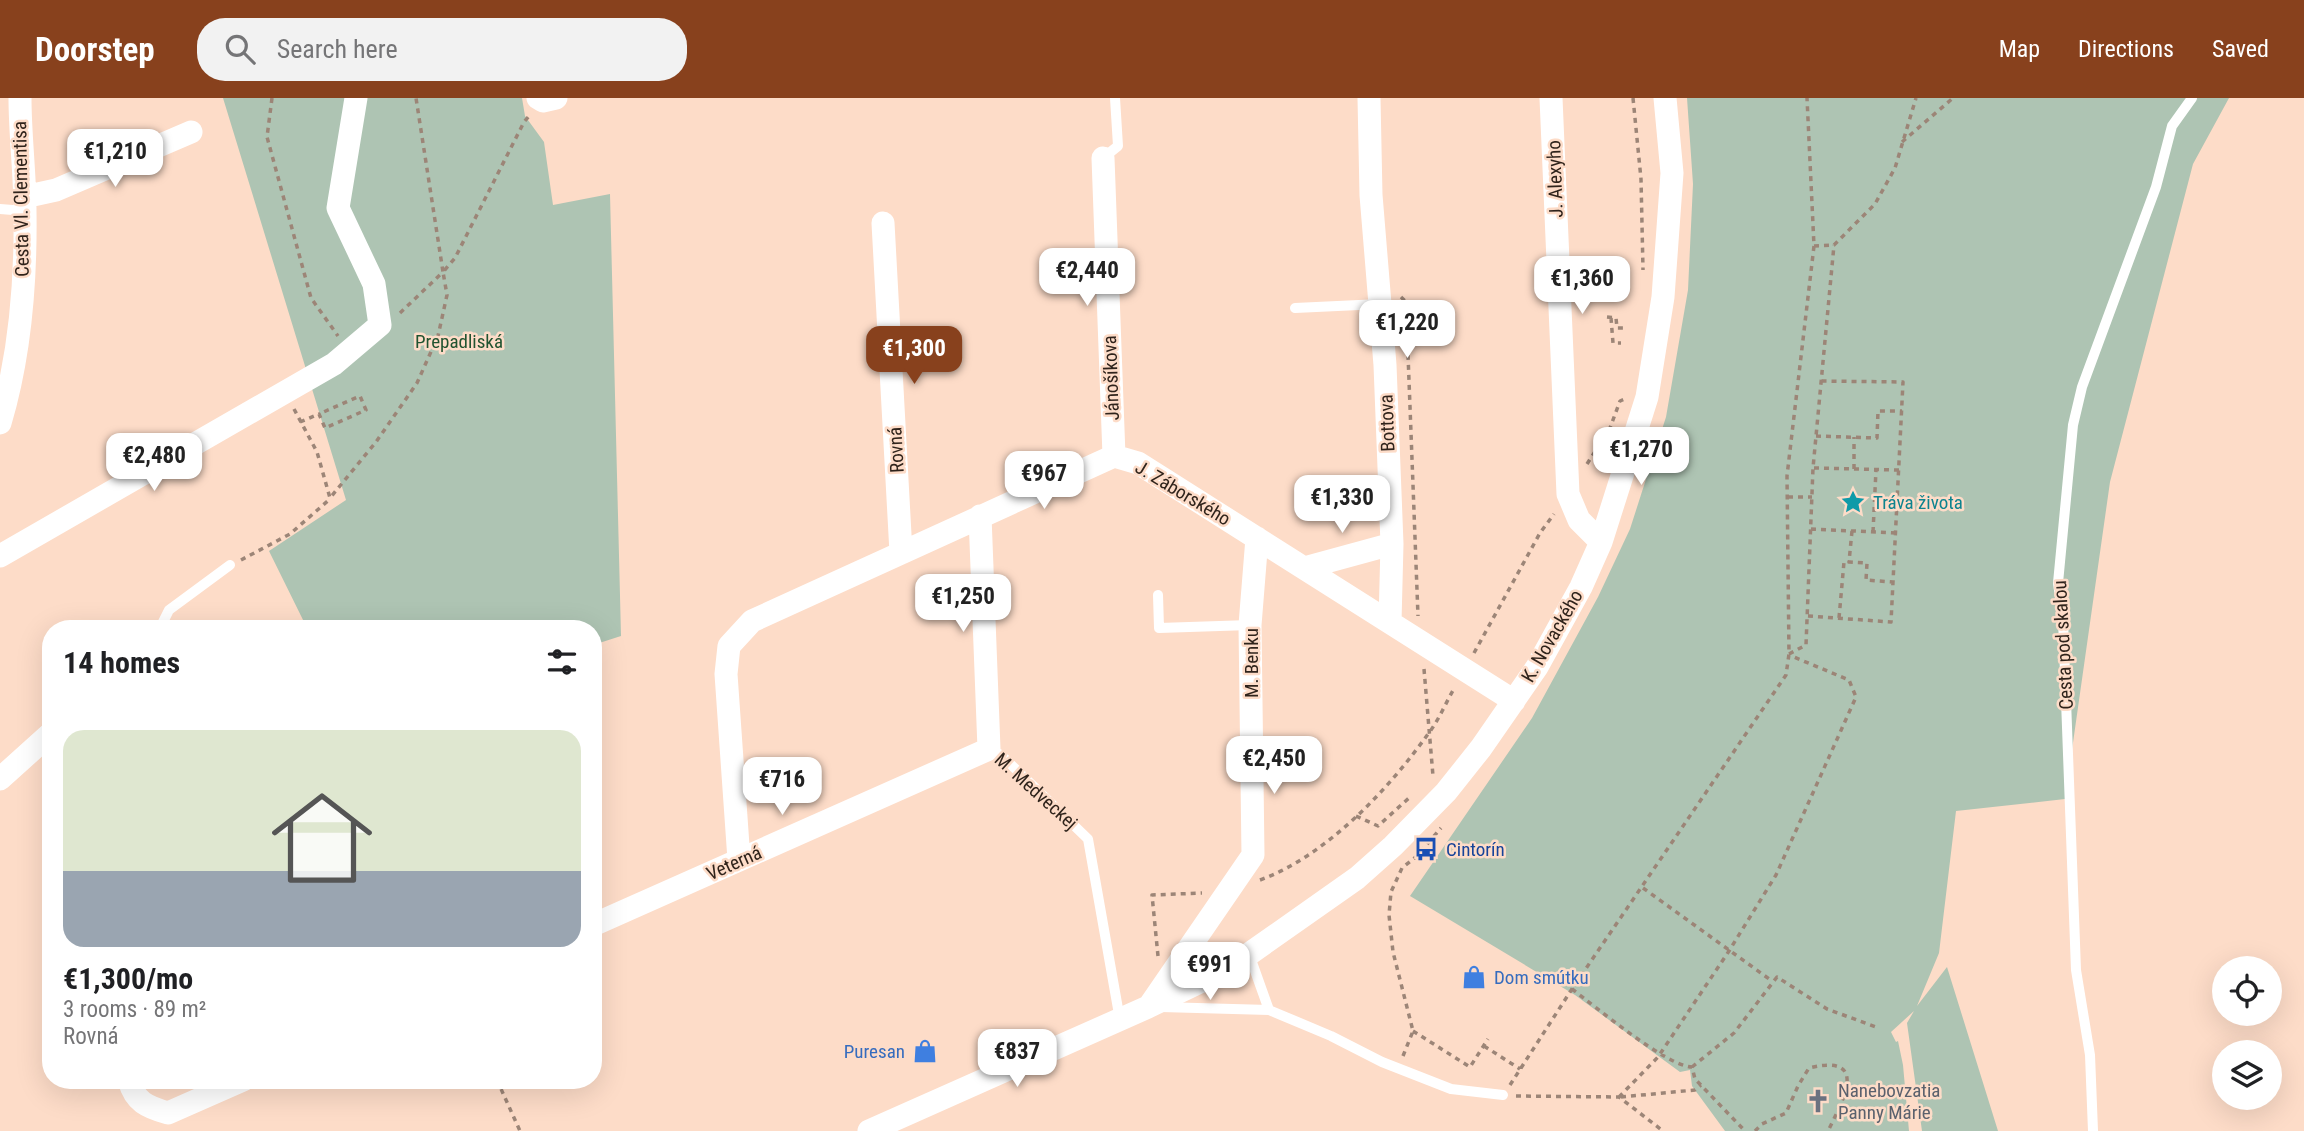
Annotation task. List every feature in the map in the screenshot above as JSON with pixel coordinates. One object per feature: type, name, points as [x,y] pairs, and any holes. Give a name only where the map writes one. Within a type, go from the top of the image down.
[{"type":"street","name":"Cesta Vl. Clementisa","points":[[0,424],[15,354],[20,313],[25,204],[20,98]]},
{"type":"street","points":[[0,556],[334,364],[380,325],[374,284],[338,208],[356,98]]},
{"type":"street","name":"Bottova","points":[[1369,98],[1371,195],[1385,365],[1392,544],[1390,622]]},
{"type":"street","name":"J. Alexyho","points":[[1551,98],[1568,494],[1579,520],[1601,542]]},
{"type":"street","name":"K. Novackého","points":[[869,1131],[1148,1007],[1249,954],[1346,886],[1393,846],[1446,792],[1537,667],[1581,587],[1601,542],[1636,434],[1647,397],[1663,297],[1672,173],[1665,98]]},
{"type":"street","points":[[25,204],[191,132]]},
{"type":"street","name":"Jánošíkova","points":[[1103,158],[1114,456]]},
{"type":"street","name":"Rovná","points":[[883,223],[901,552]]},
{"type":"street","name":"J. Záborského","points":[[739,860],[726,674],[729,646],[752,621],[1114,456],[1138,463],[1514,701]]},
{"type":"street","name":"M. Medveckej","points":[[981,516],[989,749]]},
{"type":"street","name":"M. Benku","points":[[1148,1007],[1253,855],[1250,625],[1257,538]]},
{"type":"street","points":[[1304,568],[1392,544]]},
{"type":"street","points":[[0,779],[42,741]]},
{"type":"street","name":"Veterná","points":[[602,921],[989,749]]},
{"type":"street","points":[[131,1089],[132,1093],[148,1107],[168,1113],[223,1089]]},
{"type":"lane","name":"Jánošíkova","points":[[1103,158],[1118,146],[1115,98]]},
{"type":"lane","name":"Cesta pod skalou","points":[[2094,1131],[2090,1055],[2076,970],[2059,570],[2073,425],[2082,387],[2156,187],[2172,126],[2192,98]]},
{"type":"lane","points":[[0,209],[25,204]]},
{"type":"lane","points":[[1295,308],[1380,303]]},
{"type":"lane","points":[[164,620],[169,610],[230,565]]},
{"type":"lane","points":[[1158,595],[1159,628],[1250,625]]},
{"type":"lane","name":"M. Medveckej","points":[[989,749],[1001,755],[1088,839],[1120,1020]]},
{"type":"lane","points":[[1249,954],[1269,1010]]},
{"type":"lane","points":[[1148,1007],[1269,1010],[1451,1089],[1503,1096]]},
{"type":"path","points":[[272,98],[267,137],[312,298],[333,332],[352,349]]},
{"type":"path","points":[[230,565],[289,534],[330,498],[376,442],[417,383],[438,336],[447,295],[416,98]]},
{"type":"path","points":[[1633,98],[1641,179],[1643,270],[1648,276]]},
{"type":"path","points":[[1503,1096],[1572,989],[1786,675],[1789,654],[1787,475],[1814,246],[1807,98]]},
{"type":"path","points":[[1789,654],[1807,645],[1813,468],[1834,245],[1875,204],[1895,168],[1916,98]]},
{"type":"path","points":[[1902,142],[1953,98]]},
{"type":"path","points":[[380,325],[389,323],[455,258],[524,122],[546,99]]},
{"type":"path","points":[[1814,246],[1834,245]]},
{"type":"path","points":[[1621,343],[1613,344],[1609,317],[1616,318],[1617,328],[1623,328]]},
{"type":"path","points":[[1808,616],[1891,622],[1896,533],[1903,382],[1820,381]]},
{"type":"path","points":[[286,393],[317,452],[330,498]]},
{"type":"path","points":[[300,422],[360,396],[366,410],[326,428],[319,414]]},
{"type":"path","points":[[1159,960],[1152,895],[1228,891],[1277,873],[1324,845],[1397,773],[1429,733],[1540,533],[1610,428],[1620,401],[1628,397]]},
{"type":"path","points":[[1816,436],[1877,438],[1878,411],[1902,411]]},
{"type":"path","points":[[1854,437],[1854,469]]},
{"type":"path","points":[[1813,468],[1899,470]]},
{"type":"path","points":[[1873,532],[1876,470]]},
{"type":"path","points":[[1788,497],[1812,497]]},
{"type":"path","points":[[1811,529],[1896,533]]},
{"type":"path","points":[[1849,562],[1852,531]]},
{"type":"path","points":[[1839,618],[1844,562],[1867,563],[1866,580],[1893,582]]},
{"type":"path","points":[[1619,1097],[1661,1053],[1776,875],[1856,697],[1849,680],[1789,654]]},
{"type":"path","points":[[1429,733],[1433,775]]},
{"type":"path","points":[[1356,816],[1378,826],[1413,794]]},
{"type":"path","points":[[1398,1068],[1413,1031],[1393,952],[1389,915],[1391,892],[1402,868],[1417,856],[1444,826]]},
{"type":"path","points":[[1643,888],[1772,981]]},
{"type":"path","points":[[1572,989],[1683,1067],[1692,1067],[1734,1033],[1777,976],[1826,1009],[1876,1027]]},
{"type":"path","points":[[1413,1031],[1471,1067],[1488,1039]]},
{"type":"path","points":[[1484,1046],[1520,1069]]},
{"type":"path","points":[[1755,1131],[1762,1124],[1786,1113],[1809,1068],[1830,1063],[1842,1069],[1847,1078],[1848,1091],[1828,1131]]},
{"type":"path","points":[[1692,1067],[1695,1079],[1745,1131]]},
{"type":"path","points":[[1503,1096],[1619,1097],[1695,1090],[1701,1085]]},
{"type":"path","points":[[501,1089],[520,1131]]},
{"type":"path","points":[[1619,1097],[1660,1130]]},
{"type":"green space","name":"Prepadliská","points":[[223,98],[522,98],[525,116],[544,142],[553,205],[610,194],[621,636],[602,642],[602,620],[303,620],[269,551],[346,500]]},
{"type":"green space","points":[[1687,98],[2229,98],[2193,164],[2110,482],[2065,799],[1956,811],[1939,953],[1917,1006],[1947,967],[1998,1131],[1922,1131],[1907,1023],[1914,1011],[1891,1032],[1896,1042],[1898,1041],[1903,1065],[1909,1131],[1725,1131],[1692,1086],[1690,1070],[1680,1072],[1575,995],[1410,896],[1532,718],[1598,597],[1630,529],[1666,417],[1688,290],[1693,184]]},
{"type":"place","name":"Tráva života","points":[[1853,502]]},
{"type":"place","name":"Cintorín","points":[[1426,849]]},
{"type":"place","name":"Dom smútku","points":[[1474,977]]},
{"type":"place","name":"Puresan","points":[[925,1051]]},
{"type":"place","name":"Nanebovzatia Panny Márie","points":[[1818,1101]]}]
